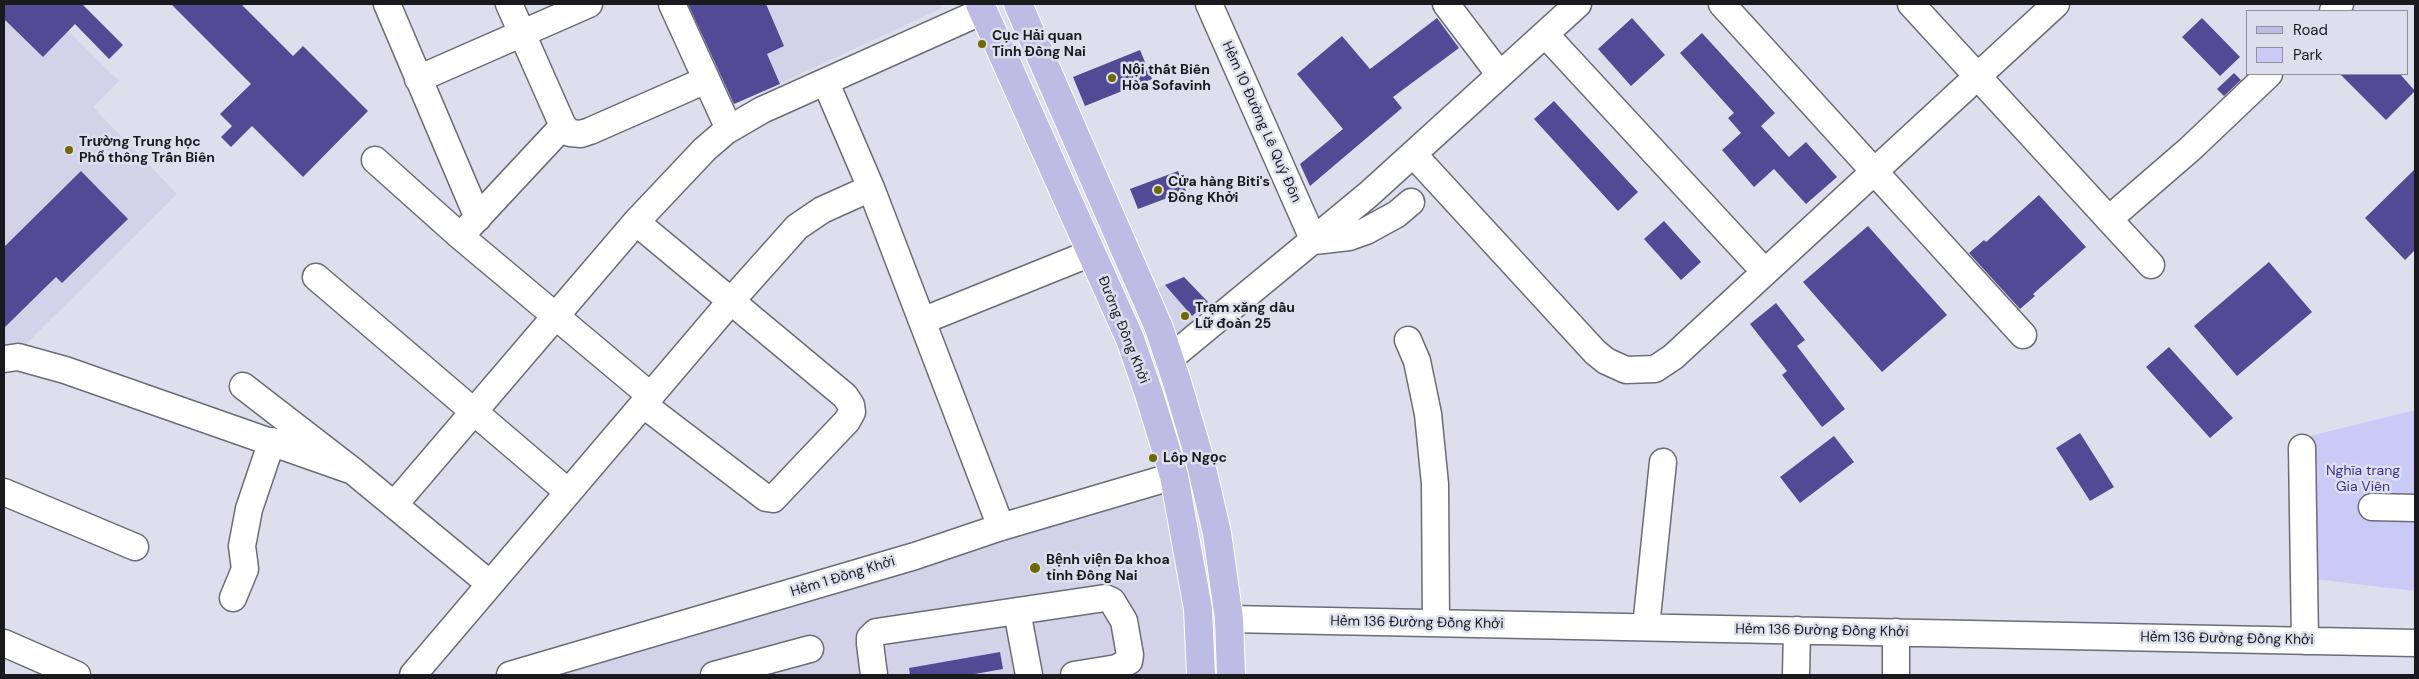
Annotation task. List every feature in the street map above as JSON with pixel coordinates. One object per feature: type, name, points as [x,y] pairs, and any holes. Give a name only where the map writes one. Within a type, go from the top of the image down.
[{"type":"main road","points":[[1018,4],[1159,328],[1169,359],[1202,470],[1217,533],[1229,619],[1231,675]]},
{"type":"main road","name":"Đường Đồng Khởi","points":[[981,7],[1130,339],[1141,372],[1174,476],[1198,609],[1201,675]]},
{"type":"main road","points":[[1141,372],[1169,359]]},
{"type":"street","points":[[387,4],[418,79],[469,227]]},
{"type":"street","points":[[510,4],[567,132],[573,134],[590,131],[706,80]]},
{"type":"street","points":[[418,79],[589,4]]},
{"type":"street","points":[[672,4],[730,129]]},
{"type":"street","name":"Hẻm 10 Đường Lê Quý Đôn","points":[[1209,4],[1314,241]]},
{"type":"street","points":[[1446,4],[1500,75]]},
{"type":"street","points":[[1169,359],[1314,241],[1578,4]]},
{"type":"street","points":[[1722,4],[2023,335]]},
{"type":"street","points":[[1911,4],[2151,264]]},
{"type":"street","points":[[1413,154],[1595,352],[1606,361],[1626,370],[1646,371],[1665,364],[2056,4]]},
{"type":"street","points":[[394,505],[554,315],[636,222],[705,149],[730,129],[762,110],[826,83],[981,7]]},
{"type":"street","points":[[1545,34],[1765,272]]},
{"type":"street","points":[[2108,219],[2190,149],[2268,75]]},
{"type":"street","points":[[826,83],[871,188],[1001,526]]},
{"type":"street","points":[[469,227],[563,126]]},
{"type":"street","points":[[375,160],[469,227],[554,315],[647,400],[766,498],[773,499],[847,422],[852,412],[851,405],[845,396],[636,222]]},
{"type":"street","points":[[413,675],[797,227],[810,217],[871,188]]},
{"type":"street","points":[[1314,241],[1349,237],[1366,231],[1397,214],[1411,202]]},
{"type":"street","points":[[922,321],[1090,253]]},
{"type":"street","points":[[316,277],[568,492]]},
{"type":"street","points":[[1408,340],[1417,361],[1428,414],[1435,484],[1436,623]]},
{"type":"street","points":[[4,359],[18,357],[65,370],[272,441],[353,472]]},
{"type":"street","points":[[244,386],[490,584]]},
{"type":"street","points":[[233,598],[245,569],[242,546],[249,509],[272,441]]},
{"type":"street","points":[[2302,448],[2305,641]]},
{"type":"street","points":[[1646,627],[1663,462]]},
{"type":"street","name":"Hẻm 1 Đồng Khởi","points":[[517,674],[915,556],[1001,526],[1174,476]]},
{"type":"street","points":[[4,492],[135,547]]},
{"type":"street","points":[[2372,507],[2415,508]]},
{"type":"street","points":[[874,675],[870,638],[876,632],[1105,598],[1112,601],[1124,621],[1130,656],[1129,661],[1117,668],[1074,675]]},
{"type":"street","points":[[1017,611],[1029,675]]},
{"type":"street","name":"Hẻm 136 Đường Đồng Khởi","points":[[1229,619],[2415,643]]},
{"type":"street","points":[[1796,675],[1797,630]]},
{"type":"street","points":[[1896,632],[1896,675]]},
{"type":"street","points":[[4,643],[77,675]]},
{"type":"street","points":[[714,675],[810,649]]},
{"type":"shaded area","name":"Trường Trung học Phổ thông Trấn Biên","points":[[4,4],[41,4],[119,81],[93,107],[177,194],[21,349],[4,351]]},
{"type":"shaded area","points":[[687,4],[940,4],[942,8],[733,105]]},
{"type":"shaded area","name":"Trạm xăng dầu Lữ đoàn 25","points":[[1184,277],[1214,308],[1175,342],[1153,290]]},
{"type":"shaded area","name":"Bệnh viện Đa khoa tỉnh Đồng Nai","points":[[1165,486],[1189,616],[1190,675],[532,675]]},
{"type":"green space","name":"Nghĩa trang Gia Viên","points":[[2415,410],[2415,591],[2314,579],[2310,436]]},
{"type":"building","points":[[4,4],[82,4],[123,45],[109,59],[75,24],[43,57],[4,19]]},
{"type":"building","points":[[171,4],[241,4],[293,56],[303,46],[368,111],[303,177],[252,126],[231,147],[221,137],[232,126],[220,114],[251,84]]},
{"type":"building","points":[[688,4],[766,4],[784,46],[767,54],[780,84],[734,104]]},
{"type":"building","points":[[1437,18],[1459,48],[1393,97],[1402,108],[1310,186],[1300,164],[1343,129],[1297,74],[1342,36],[1370,69]]},
{"type":"building","points":[[1632,18],[1665,55],[1631,86],[1598,49]]},
{"type":"building","points":[[2202,18],[2240,57],[2220,76],[2182,37]]},
{"type":"building","points":[[1702,33],[1775,113],[1761,126],[1789,157],[1806,142],[1837,177],[1806,204],[1774,169],[1754,187],[1722,150],[1741,133],[1728,118],[1734,113],[1680,53]]},
{"type":"building","points":[[1140,50],[1152,79],[1085,106],[1073,77]]},
{"type":"building","points":[[2234,73],[2241,80],[2224,96],[2217,89]]},
{"type":"building","points":[[2341,75],[2401,75],[2415,91],[2386,120]]},
{"type":"building","points":[[1554,101],[1638,192],[1618,211],[1534,119]]},
{"type":"building","points":[[2415,169],[2415,250],[2405,260],[2365,218]]},
{"type":"building","points":[[81,171],[128,219],[62,283],[56,277],[4,328],[4,247]]},
{"type":"building","points":[[1178,171],[1186,191],[1138,209],[1130,189]]},
{"type":"building","points":[[2039,195],[2086,247],[2033,294],[2035,296],[2020,309],[1969,253],[1984,240],[1986,242]]},
{"type":"building","points":[[1664,221],[1701,262],[1681,280],[1644,239]]},
{"type":"building","points":[[1868,226],[1947,315],[1882,372],[1803,282]]},
{"type":"building","points":[[2269,262],[2312,312],[2237,376],[2194,326]]},
{"type":"building","points":[[1184,277],[1208,302],[1192,316],[1165,285]]},
{"type":"building","points":[[1776,303],[1805,340],[1797,346],[1845,409],[1822,427],[1782,375],[1787,371],[1750,324]]},
{"type":"building","points":[[2169,347],[2233,418],[2210,438],[2146,367]]},
{"type":"building","points":[[2080,433],[2114,487],[2090,501],[2056,448]]},
{"type":"building","points":[[1834,436],[1854,462],[1800,503],[1780,477]]},
{"type":"building","points":[[1000,652],[1003,669],[969,675],[910,675],[909,668]]},
{"type":"place","name":"Cục Hải quan Tỉnh Đồng Nai","points":[[982,44]]},
{"type":"place","name":"Nội thất Biên Hòa Sofavinh","points":[[1112,78]]},
{"type":"place","name":"Trường Trung học Phổ thông Trấn Biên","points":[[69,150]]},
{"type":"place","name":"Cửa hàng Biti's Đồng Khởi","points":[[1158,190]]},
{"type":"place","name":"Trạm xăng dầu Lữ đoàn 25","points":[[1185,316]]},
{"type":"place","name":"Lốp Ngọc","points":[[1153,458]]},
{"type":"place","name":"Bệnh viện Đa khoa tỉnh Đồng Nai","points":[[1035,568]]}]
